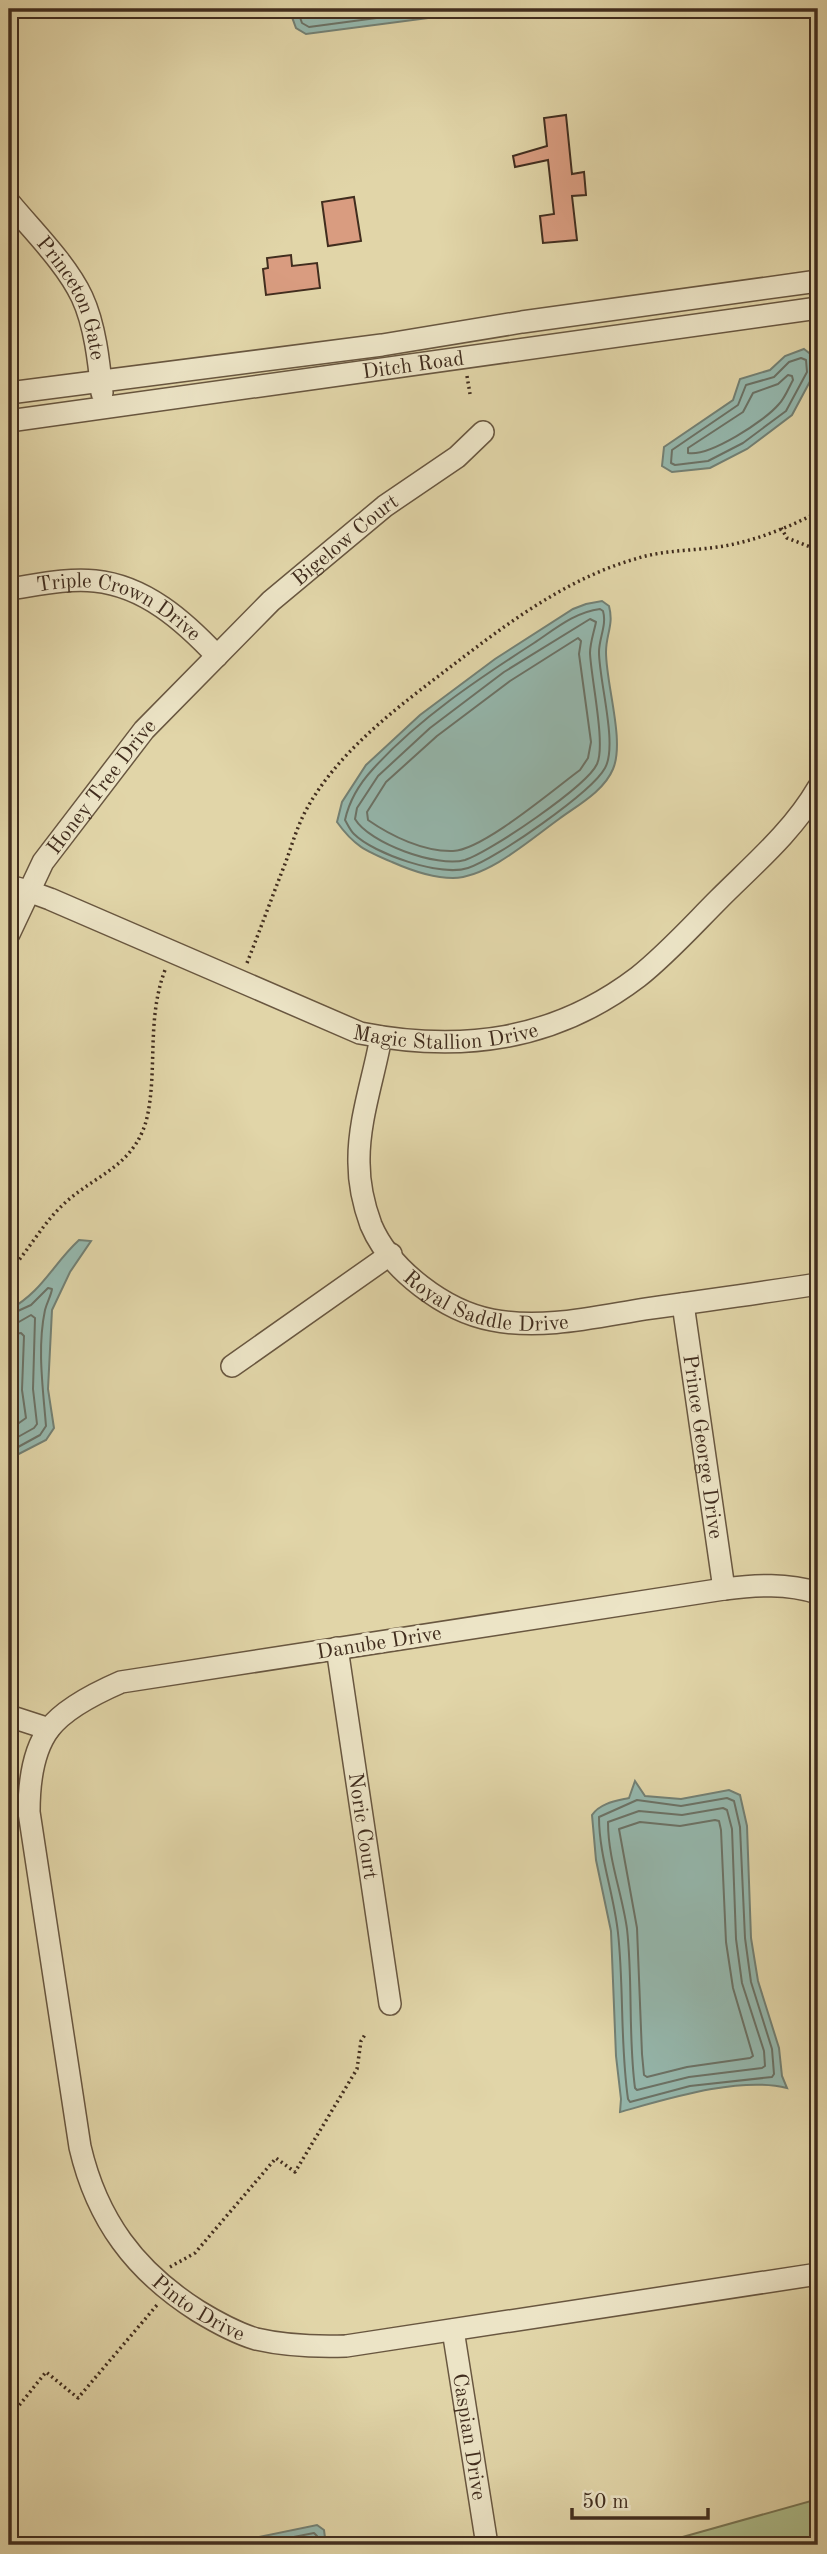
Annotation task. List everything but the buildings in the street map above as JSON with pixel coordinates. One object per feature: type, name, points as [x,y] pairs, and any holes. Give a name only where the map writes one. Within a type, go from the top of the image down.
[{"type":"street","name":"Princeton Gate","points":[[9,202],[68,274],[82,296],[101,380],[104,409]]},
{"type":"street","name":"Ditch Road","points":[[9,393],[382,345],[522,322],[818,281]]},
{"type":"street","name":"Ditch Road","points":[[9,421],[818,308]]},
{"type":"street","name":"Bigelow Court","points":[[217,656],[271,601],[320,558],[385,506],[457,457],[483,432]]},
{"type":"street","name":"Triple Crown Drive","points":[[9,589],[94,581],[125,587],[151,600],[184,624],[217,656]]},
{"type":"street","name":"Honey Tree Drive","points":[[9,934],[19,888],[43,862],[144,730],[217,656]]},
{"type":"street","name":"Magic Stallion Drive","points":[[19,888],[360,1033],[444,1043],[510,1037],[548,1027],[606,998],[638,977],[742,877],[793,822],[818,788]]},
{"type":"street","name":"Royal Saddle Drive","points":[[381,1037],[359,1161],[363,1196],[372,1226],[391,1255],[417,1283],[440,1300],[462,1311],[493,1320],[550,1323],[818,1284]]},
{"type":"street","points":[[232,1366],[391,1255]]},
{"type":"street","name":"Prince George Drive","points":[[683,1304],[724,1589]]},
{"type":"street","name":"Danube Drive","points":[[49,1729],[97,1693],[121,1682],[724,1589],[757,1585],[804,1588],[818,1593]]},
{"type":"street","name":"Noric Court","points":[[337,1648],[390,2004]]},
{"type":"street","points":[[9,1716],[49,1729]]},
{"type":"street","name":"Pinto Drive","points":[[49,1729],[29,1784],[33,1846],[80,2147],[93,2191],[118,2237],[139,2263],[179,2299],[226,2327],[253,2338],[285,2345],[346,2346],[818,2274]]},
{"type":"street","name":"Caspian Drive","points":[[453,2330],[486,2545]]},
{"type":"path","points":[[467,376],[470,394]]},
{"type":"path","points":[[240,981],[303,816],[318,791],[369,733],[416,693],[518,616],[595,575],[633,559],[671,550],[718,547],[781,528],[818,512]]},
{"type":"path","points":[[781,528],[787,538],[818,550]]},
{"type":"path","points":[[9,1272],[66,1202],[114,1169],[128,1155],[139,1136],[148,1115],[153,1015],[159,985],[171,952]]},
{"type":"path","points":[[170,2267],[195,2253],[276,2158],[295,2172],[356,2069],[366,2034]]},
{"type":"path","points":[[9,2418],[46,2372],[78,2398],[156,2305]]},
{"type":"green space","points":[[818,2499],[818,2545],[654,2545]]},
{"type":"water","points":[[289,9],[497,9],[306,34],[296,28]]},
{"type":"water","points":[[804,349],[813,356],[815,372],[792,415],[747,449],[710,468],[672,472],[662,466],[664,447],[733,400],[740,379],[770,370],[785,356]]},
{"type":"water","points":[[602,601],[609,606],[610,613],[606,652],[617,744],[613,769],[597,791],[509,856],[467,876],[445,878],[414,871],[368,851],[349,837],[337,822],[342,802],[366,765],[420,715],[495,659],[573,609]]},
{"type":"water","points":[[79,1240],[91,1241],[70,1272],[52,1310],[48,1389],[54,1428],[46,1440],[9,1459],[9,1310],[39,1286]]},
{"type":"water","points":[[635,1781],[645,1796],[681,1799],[729,1790],[740,1795],[747,1826],[751,1938],[758,1981],[779,2048],[782,2076],[787,2088],[768,2085],[725,2087],[620,2112],[611,1931],[596,1860],[592,1815],[604,1805],[629,1798]]},
{"type":"water","points":[[317,2525],[324,2530],[326,2545],[220,2545]]}]
